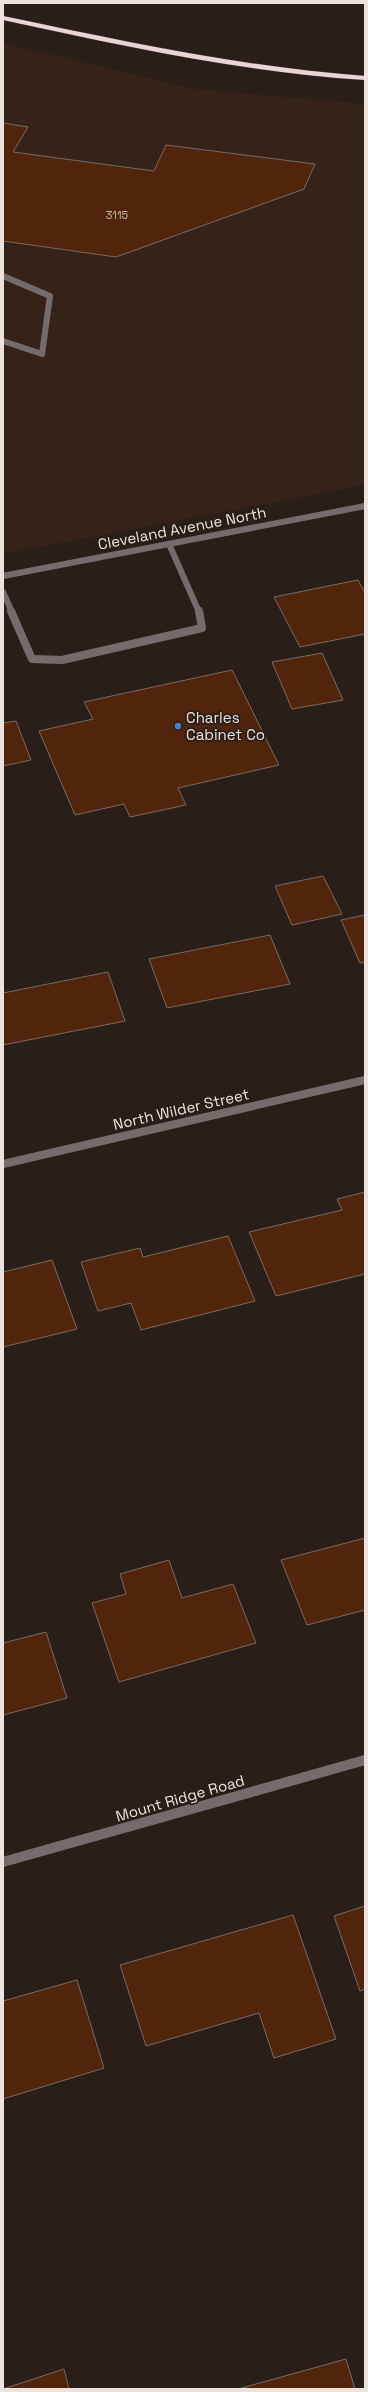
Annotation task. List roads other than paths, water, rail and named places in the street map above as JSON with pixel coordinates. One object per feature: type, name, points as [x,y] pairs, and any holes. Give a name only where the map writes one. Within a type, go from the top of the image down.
[{"type":"highway","points":[[3,18],[251,68],[319,76],[365,78]]},
{"type":"street","points":[[3,276],[50,296],[42,354],[3,341]]},
{"type":"street","name":"Cleveland Avenue North","points":[[3,576],[365,506]]},
{"type":"street","points":[[3,592],[32,659],[62,660],[202,628],[198,607],[169,544]]},
{"type":"street","name":"North Wilder Street","points":[[3,1164],[365,1080]]},
{"type":"street","name":"Mount Ridge Road","points":[[3,1862],[365,1760]]},
{"type":"place","name":"Charles Cabinet Co","points":[[178,726]]}]
